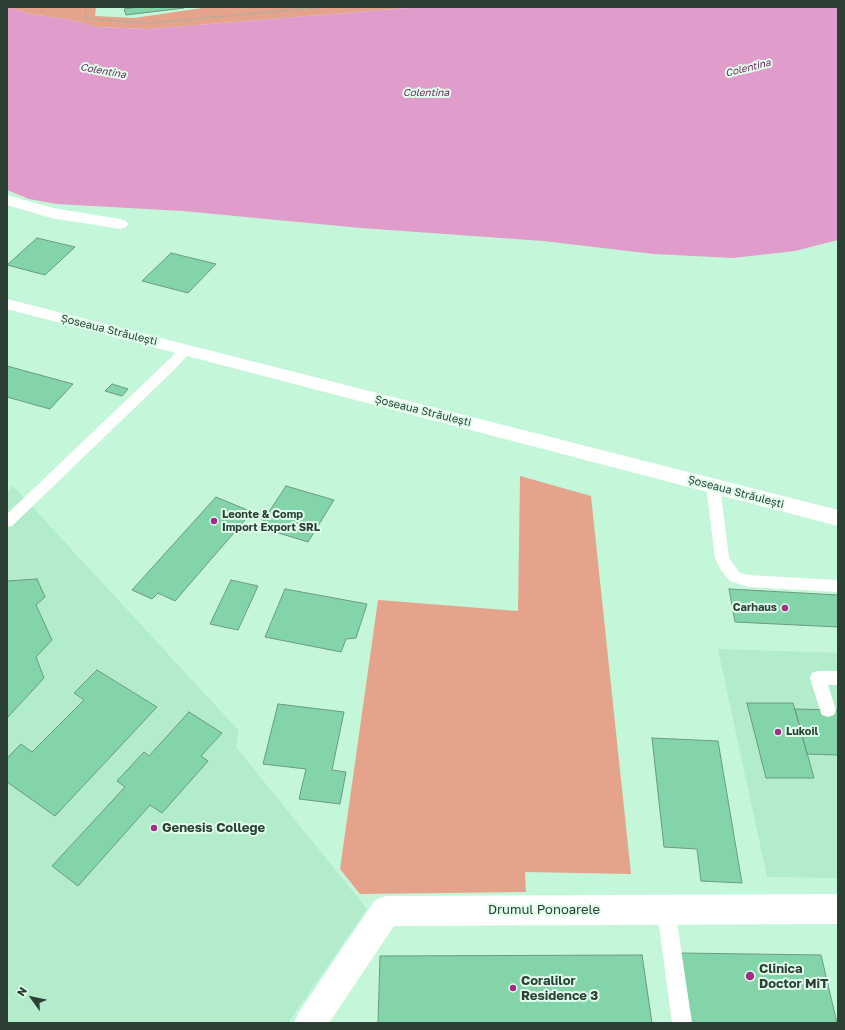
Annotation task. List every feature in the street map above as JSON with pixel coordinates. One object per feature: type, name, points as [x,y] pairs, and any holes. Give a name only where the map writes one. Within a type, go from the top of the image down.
[{"type":"street","points":[[7,200],[51,214],[120,224]]},
{"type":"street","name":"Șoseaua Străulești","points":[[7,304],[838,518]]},
{"type":"street","name":"Drumul Ponoarele","points":[[310,1023],[386,911],[838,909]]},
{"type":"lane","points":[[7,522],[186,350]]},
{"type":"lane","points":[[713,486],[722,558],[730,573],[735,577],[748,581],[838,586]]},
{"type":"lane","points":[[828,710],[818,678],[838,678]]},
{"type":"lane","points":[[666,909],[682,1023]]},
{"type":"path","points":[[86,7],[85,17],[92,19],[148,23],[325,7]]},
{"type":"shaded area","points":[[7,7],[96,7],[95,16],[134,18],[209,7],[419,7],[148,29],[97,27],[72,20],[31,14]]},
{"type":"shaded area","points":[[520,476],[591,496],[631,874],[525,872],[526,892],[360,894],[340,869],[378,600],[518,611]]},
{"type":"shaded area","name":"Genesis College","points":[[13,486],[239,731],[236,747],[367,909],[288,1023],[7,1023],[7,492]]},
{"type":"shaded area","name":"Lukoil","points":[[718,649],[838,653],[838,878],[767,877]]},
{"type":"water","name":"Colentina","points":[[7,7],[31,14],[72,20],[97,27],[148,29],[419,7],[838,7],[838,240],[795,251],[733,258],[654,254],[543,241],[361,228],[183,211],[57,204],[29,199],[7,190]]},
{"type":"building","points":[[140,7],[184,8],[126,15],[124,9]]},
{"type":"building","points":[[37,238],[75,247],[45,275],[7,265]]},
{"type":"building","points":[[171,253],[216,264],[188,293],[142,281]]},
{"type":"building","points":[[7,366],[73,384],[50,409],[7,397]]},
{"type":"building","points":[[112,384],[128,389],[122,396],[105,391]]},
{"type":"building","points":[[286,486],[334,500],[308,542],[259,527]]},
{"type":"building","points":[[216,497],[252,512],[175,601],[158,593],[152,599],[132,590]]},
{"type":"building","points":[[37,579],[45,597],[36,605],[52,640],[36,657],[44,678],[7,718],[7,581]]},
{"type":"building","points":[[231,580],[258,586],[238,630],[210,624]]},
{"type":"building","points":[[285,589],[367,604],[356,638],[346,639],[341,652],[265,637]]},
{"type":"building","name":"Carhaus","points":[[729,589],[838,595],[838,627],[735,622]]},
{"type":"building","points":[[97,670],[157,707],[55,816],[7,782],[7,758],[21,744],[32,752],[84,700],[74,693]]},
{"type":"building","name":"Lukoil","points":[[747,703],[793,703],[814,778],[766,778]]},
{"type":"building","points":[[278,704],[344,712],[332,770],[346,772],[340,804],[299,799],[306,769],[263,764]]},
{"type":"building","points":[[795,709],[838,710],[838,755],[807,754]]},
{"type":"building","points":[[189,712],[222,733],[201,756],[208,761],[162,813],[150,805],[78,886],[52,866],[125,787],[117,781],[144,752],[149,756]]},
{"type":"building","points":[[652,738],[718,741],[742,883],[701,881],[697,849],[664,847]]},
{"type":"building","points":[[679,953],[821,955],[837,1023],[690,1023]]},
{"type":"building","name":"Coralilor Residence 3","points":[[642,955],[652,1023],[378,1023],[380,956]]},
{"type":"place","name":"Leonte & Comp Import Export SRL","points":[[214,521]]},
{"type":"place","name":"Carhaus","points":[[785,608]]},
{"type":"place","name":"Lukoil","points":[[778,732]]},
{"type":"place","name":"Genesis College","points":[[154,828]]},
{"type":"place","name":"Clinica Doctor MiT","points":[[750,976]]},
{"type":"place","name":"Coralilor Residence 3","points":[[513,988]]}]
